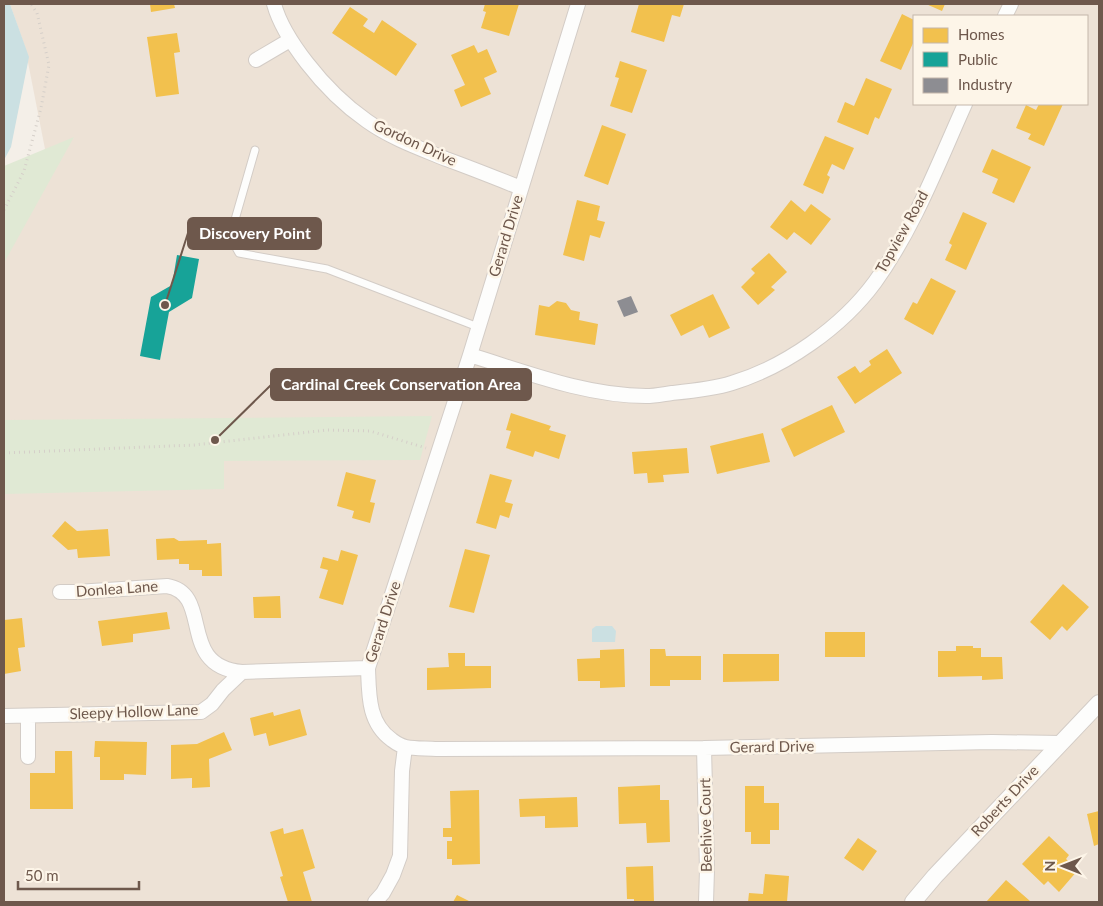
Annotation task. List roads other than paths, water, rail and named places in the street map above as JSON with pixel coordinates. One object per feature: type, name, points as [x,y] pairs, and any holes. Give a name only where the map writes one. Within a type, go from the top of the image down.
[{"type":"street","name":"Gordon Drive","points":[[274,4],[290,40],[320,80],[368,122],[394,137],[421,149],[521,188]]},
{"type":"street","name":"Gerard Drive","points":[[578,4],[470,355],[368,668],[369,700],[374,718],[385,735],[405,747],[456,750],[1060,743]]},
{"type":"street","points":[[256,60],[290,40]]},
{"type":"street","name":"Topview Road","points":[[470,355],[559,382],[594,390],[646,396],[690,392],[732,383],[773,365],[818,338],[845,316],[874,283],[910,225],[965,105]]},
{"type":"street","name":"Donlea Lane","points":[[60,592],[175,587],[186,596],[208,656],[222,668],[242,672]]},
{"type":"street","points":[[242,672],[368,668]]},
{"type":"street","name":"Sleepy Hollow Lane","points":[[4,716],[200,712],[212,704],[223,690],[242,672]]},
{"type":"street","name":"Roberts Drive","points":[[913,902],[935,876],[1099,703]]},
{"type":"street","points":[[28,716],[28,757]]},
{"type":"street","points":[[375,902],[383,893],[393,875],[400,856],[402,771],[405,747]]},
{"type":"street","name":"Beehive Court","points":[[704,748],[708,870],[706,902]]},
{"type":"lane","points":[[255,150],[230,237],[239,252],[327,269],[478,327]]},
{"type":"place","name":"Discovery Point","points":[[165,305]]},
{"type":"place","name":"Cardinal Creek Conservation Area","points":[[215,440]]}]
